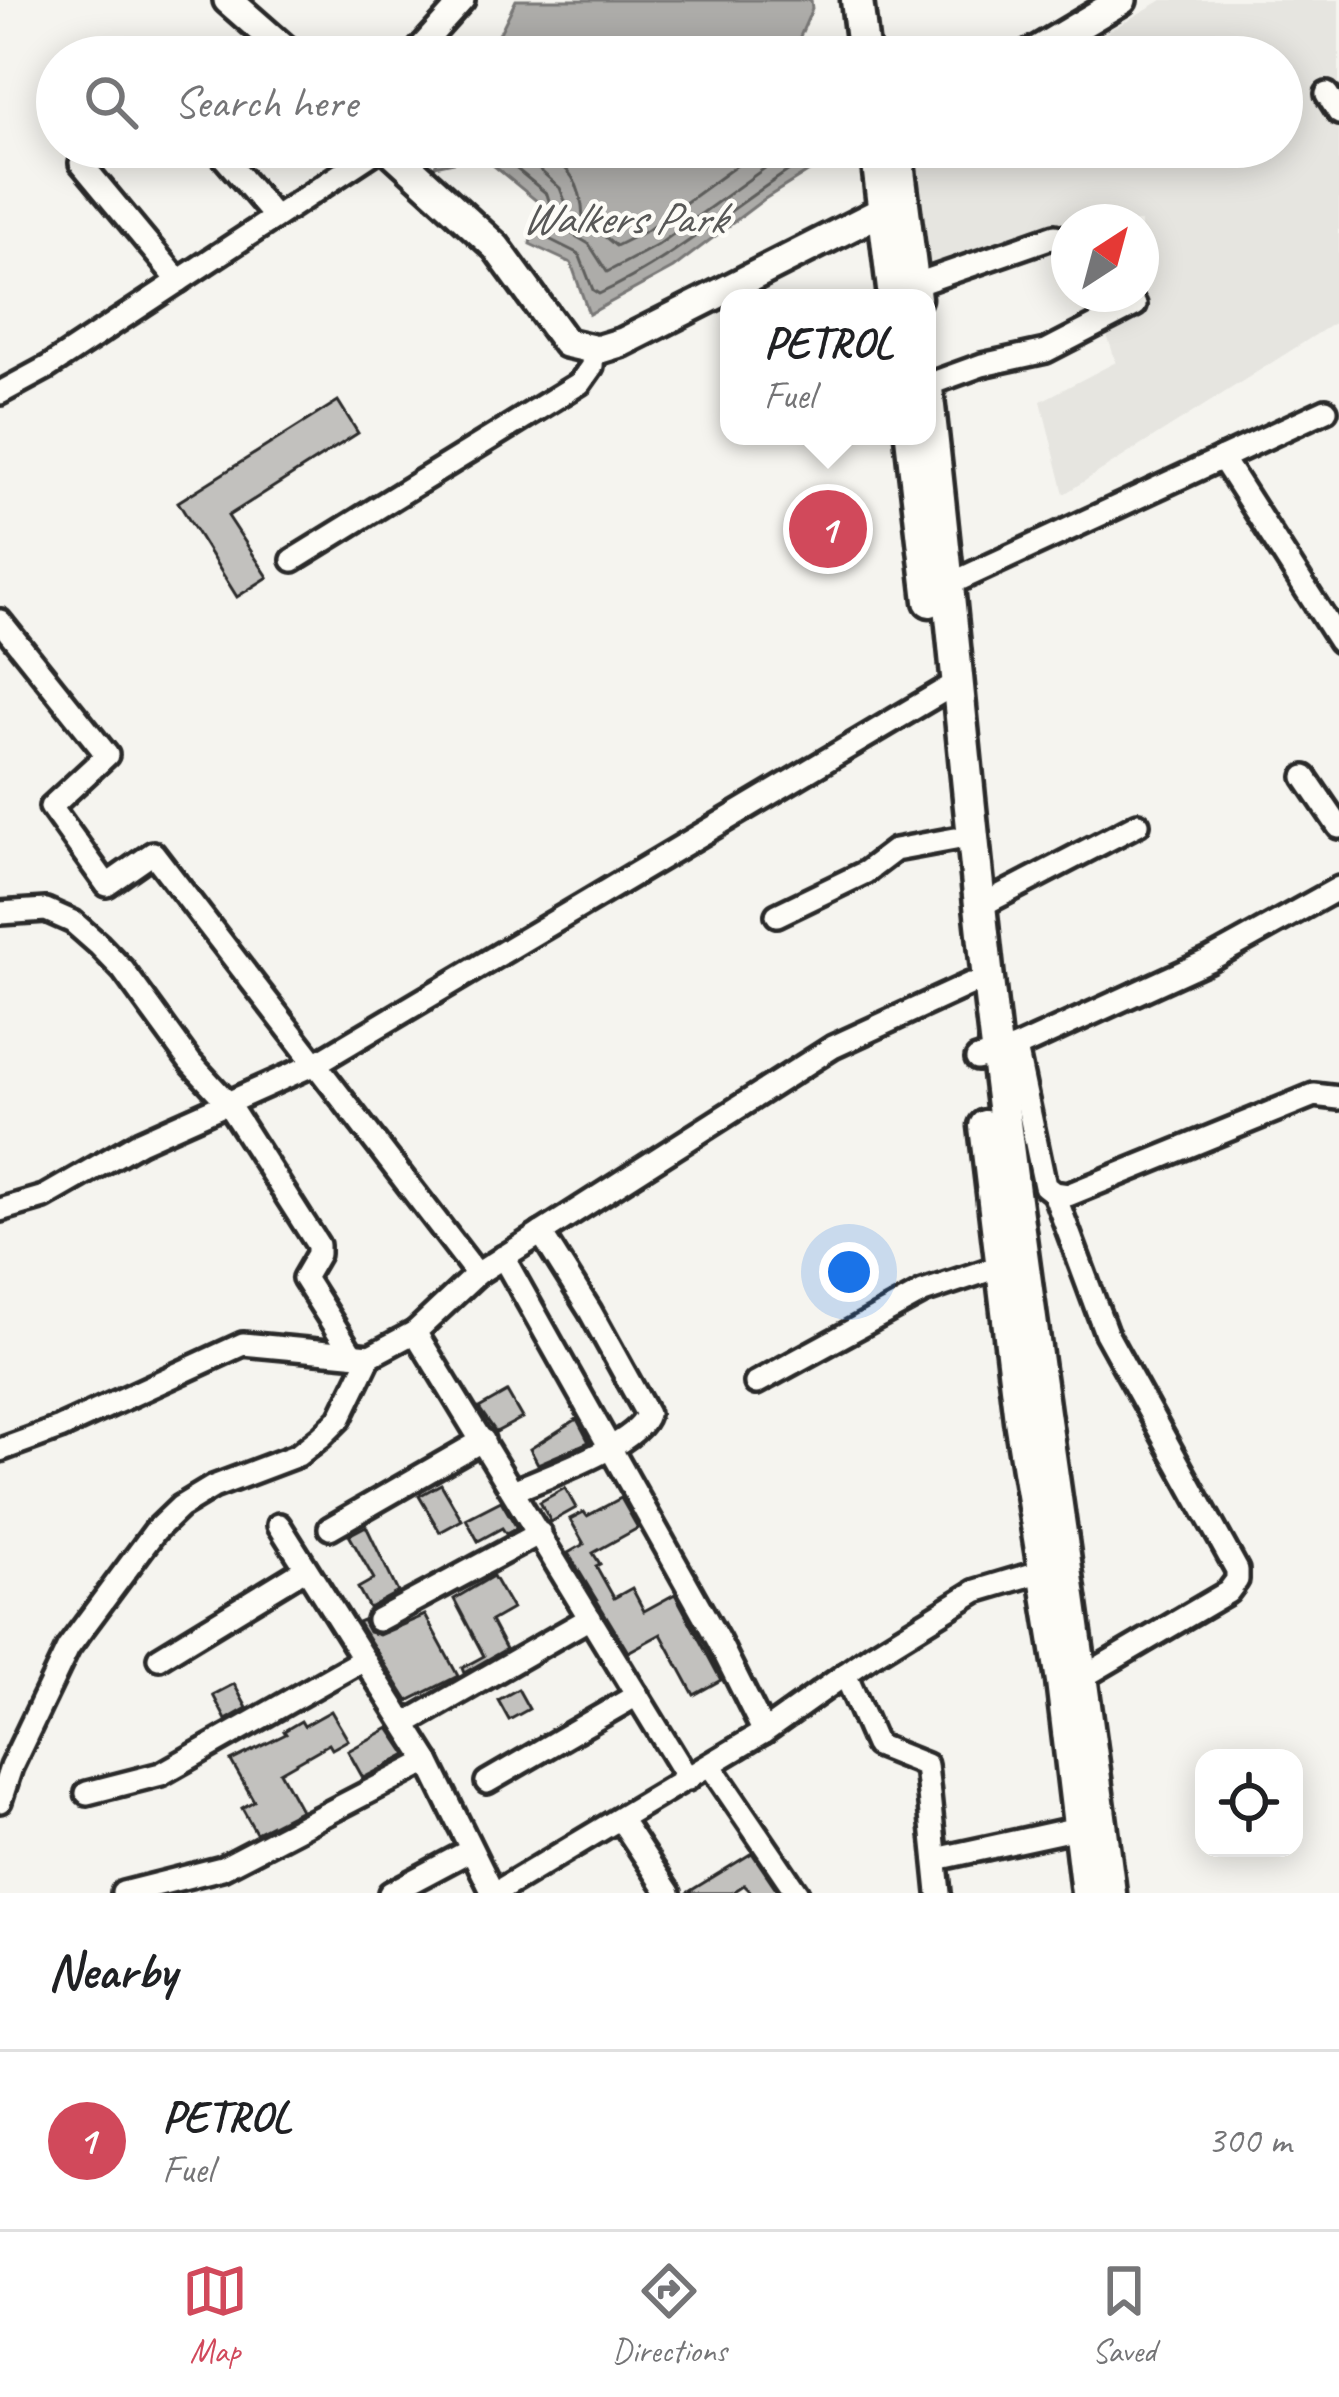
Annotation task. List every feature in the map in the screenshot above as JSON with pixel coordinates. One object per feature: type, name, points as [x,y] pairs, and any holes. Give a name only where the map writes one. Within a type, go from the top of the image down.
[{"type":"highway","points":[[856,0],[861,36]]},
{"type":"highway","points":[[877,0],[881,36]]},
{"type":"highway","points":[[878,168],[882,211],[906,289]]},
{"type":"highway","points":[[898,168],[908,289]]},
{"type":"highway","points":[[912,445],[982,904],[1048,1531],[1043,1571],[1087,1893]]},
{"type":"highway","points":[[934,445],[950,584],[956,838],[970,984],[996,1053],[1000,1266],[1048,1531],[1083,1677],[1110,1893]]},
{"type":"main road","points":[[228,0],[269,36]]},
{"type":"main road","points":[[1061,36],[1122,0]]},
{"type":"main road","points":[[408,168],[496,247],[566,344],[593,350],[623,341],[720,292]]},
{"type":"main road","points":[[727,289],[882,211]]},
{"type":"street","points":[[431,36],[463,0]]},
{"type":"street","points":[[85,168],[179,280]]},
{"type":"street","points":[[232,168],[274,217]]},
{"type":"street","points":[[0,393],[48,367],[351,168]]},
{"type":"street","points":[[921,289],[1051,238]]},
{"type":"street","points":[[936,383],[982,365],[1046,350],[1122,312]]},
{"type":"street","points":[[293,560],[580,383],[592,366],[593,350]]},
{"type":"street","points":[[950,584],[1326,410]]},
{"type":"street","points":[[1222,458],[1339,641]]},
{"type":"street","points":[[0,621],[107,755],[51,807],[107,885],[153,853],[477,1274]]},
{"type":"street","points":[[0,1210],[63,1188],[140,1142],[316,1064],[949,687]]},
{"type":"street","points":[[1305,777],[1339,827]]},
{"type":"street","points":[[982,904],[1138,824]]},
{"type":"street","points":[[777,915],[866,872],[895,850],[956,838]]},
{"type":"street","points":[[1339,888],[1209,960],[996,1053],[1045,1186],[1068,1195],[1314,1095],[1339,1098]]},
{"type":"street","points":[[0,913],[46,910],[73,922],[123,970],[190,1062],[226,1101],[318,1245],[304,1278],[361,1355]]},
{"type":"street","points":[[0,1450],[60,1428],[243,1344],[361,1355],[415,1332],[477,1274],[832,1047],[970,984]]},
{"type":"street","points":[[1054,1193],[1106,1333],[1237,1570],[1237,1580],[1228,1592],[1083,1677]]},
{"type":"street","points":[[514,1490],[608,1448],[643,1426],[647,1414],[541,1233]]},
{"type":"street","points":[[503,1257],[707,1620],[764,1732]]},
{"type":"street","points":[[756,1382],[923,1292],[1000,1266]]},
{"type":"street","points":[[415,1332],[688,1779]]},
{"type":"street","points":[[0,1801],[11,1767],[68,1648],[155,1531],[180,1507],[213,1487],[298,1455],[322,1436],[340,1418],[361,1355]]},
{"type":"street","points":[[330,1528],[483,1440]]},
{"type":"street","points":[[279,1525],[428,1761],[494,1893],[710,1766],[976,1591],[1043,1571]]},
{"type":"street","points":[[378,1620],[540,1533]]},
{"type":"street","points":[[159,1658],[305,1570]]},
{"type":"street","points":[[405,1724],[590,1618]]},
{"type":"street","points":[[87,1793],[161,1774],[364,1659]]},
{"type":"street","points":[[845,1674],[875,1745],[926,1765],[939,1893]]},
{"type":"street","points":[[487,1782],[637,1695]]},
{"type":"street","points":[[123,1893],[222,1868],[428,1761]]},
{"type":"street","points":[[710,1766],[796,1893]]},
{"type":"street","points":[[621,1820],[669,1893]]},
{"type":"street","points":[[936,1859],[1078,1828]]},
{"type":"street","points":[[390,1893],[469,1851]]},
{"type":"street","points":[[528,1873],[541,1893]]},
{"type":"shaded area","points":[[1162,0],[1339,0],[1339,320],[1064,494],[1041,401],[1116,362],[1107,335],[1143,312],[1159,312],[1159,204],[1051,204],[1051,241],[926,283],[913,168],[1303,168],[1303,36],[1100,36]]},
{"type":"water","points":[[516,0],[811,0],[812,9],[800,36],[498,36]]},
{"type":"water","name":"Walkers Park","points":[[497,168],[814,168],[673,268],[589,314],[571,263],[530,244],[538,202]]},
{"type":"building","points":[[338,401],[358,433],[228,516],[268,577],[237,597],[178,502]]},
{"type":"building","points":[[507,1392],[522,1418],[496,1432],[479,1408]]},
{"type":"building","points":[[577,1419],[589,1442],[538,1464],[530,1449]]},
{"type":"building","points":[[441,1484],[462,1520],[440,1532],[419,1496]]},
{"type":"building","points":[[565,1488],[576,1508],[551,1522],[540,1502]]},
{"type":"building","points":[[621,1498],[638,1528],[593,1553],[600,1564],[596,1566],[614,1598],[632,1588],[644,1611],[675,1594],[721,1680],[694,1695],[661,1634],[628,1652],[568,1553],[584,1544],[570,1519],[584,1512],[587,1516]]},
{"type":"building","points":[[501,1501],[517,1528],[506,1534],[502,1528],[478,1541],[466,1519]]},
{"type":"building","points":[[366,1526],[398,1592],[369,1608],[358,1588],[374,1579],[349,1535]]},
{"type":"building","points":[[493,1576],[512,1609],[491,1621],[506,1649],[464,1673],[462,1668],[484,1656],[454,1599]]},
{"type":"building","points":[[425,1615],[458,1676],[408,1701],[358,1622],[363,1620],[369,1632],[379,1635]]},
{"type":"building","points":[[234,1684],[247,1708],[226,1720],[213,1695]]},
{"type":"building","points":[[518,1689],[529,1709],[509,1720],[498,1700]]},
{"type":"building","points":[[331,1711],[348,1740],[332,1749],[329,1744],[280,1772],[301,1810],[256,1833],[242,1808],[254,1801],[231,1761],[286,1734],[301,1721],[304,1726]]},
{"type":"building","points":[[389,1728],[407,1755],[363,1778],[348,1751]]},
{"type":"building","points":[[752,1853],[779,1893],[752,1893],[744,1885],[732,1893],[687,1893]]},
{"type":"place","name":"PETROL","points":[[828,529]]}]
